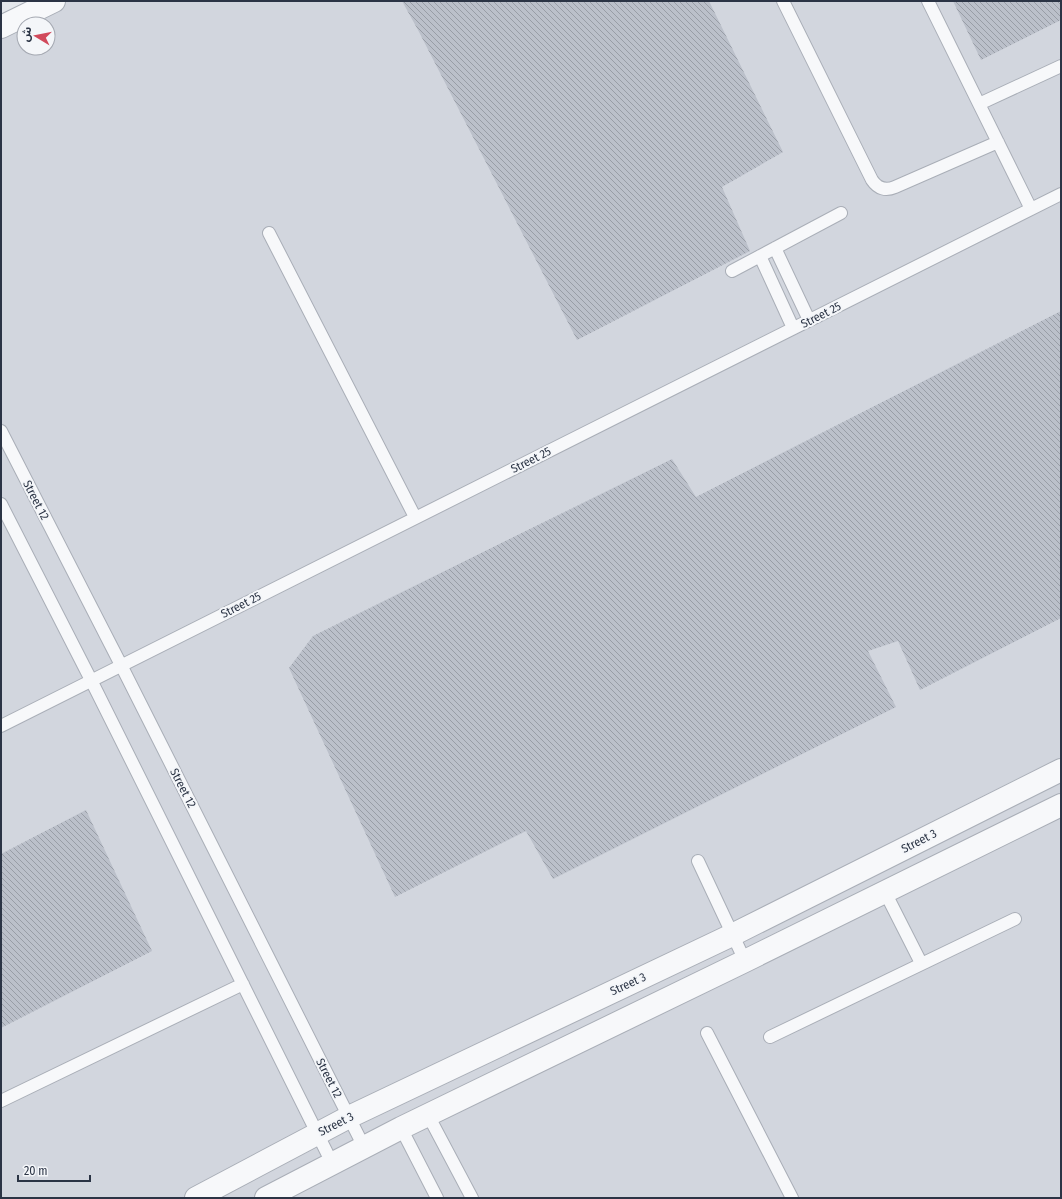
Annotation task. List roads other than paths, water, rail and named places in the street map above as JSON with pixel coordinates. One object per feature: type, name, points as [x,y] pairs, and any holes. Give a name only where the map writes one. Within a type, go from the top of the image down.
[{"type":"street","points":[[1,27],[54,1]]},
{"type":"street","name":"Street 3","points":[[196,1198],[349,1117],[732,935],[1061,770]]},
{"type":"street","points":[[266,1198],[364,1146],[745,961],[1061,805]]},
{"type":"lane","points":[[783,1],[872,180],[880,188],[885,189],[895,187],[998,142]]},
{"type":"lane","points":[[928,1],[1031,209]]},
{"type":"lane","points":[[979,104],[1061,66]]},
{"type":"lane","name":"Street 25","points":[[1,726],[1061,194]]},
{"type":"lane","points":[[732,271],[841,213]]},
{"type":"lane","points":[[269,233],[415,517]]},
{"type":"lane","points":[[775,248],[809,320]]},
{"type":"lane","points":[[760,256],[794,328]]},
{"type":"lane","name":"Street 12","points":[[1,431],[364,1146]]},
{"type":"lane","points":[[1,504],[91,680],[332,1163]]},
{"type":"lane","points":[[698,860],[745,961]]},
{"type":"lane","points":[[885,892],[921,963]]},
{"type":"lane","points":[[770,1037],[1015,918]]},
{"type":"lane","points":[[1,1101],[242,984]]},
{"type":"lane","points":[[707,1033],[792,1198]]},
{"type":"lane","points":[[428,1115],[472,1198]]},
{"type":"lane","points":[[401,1128],[437,1198]]}]
